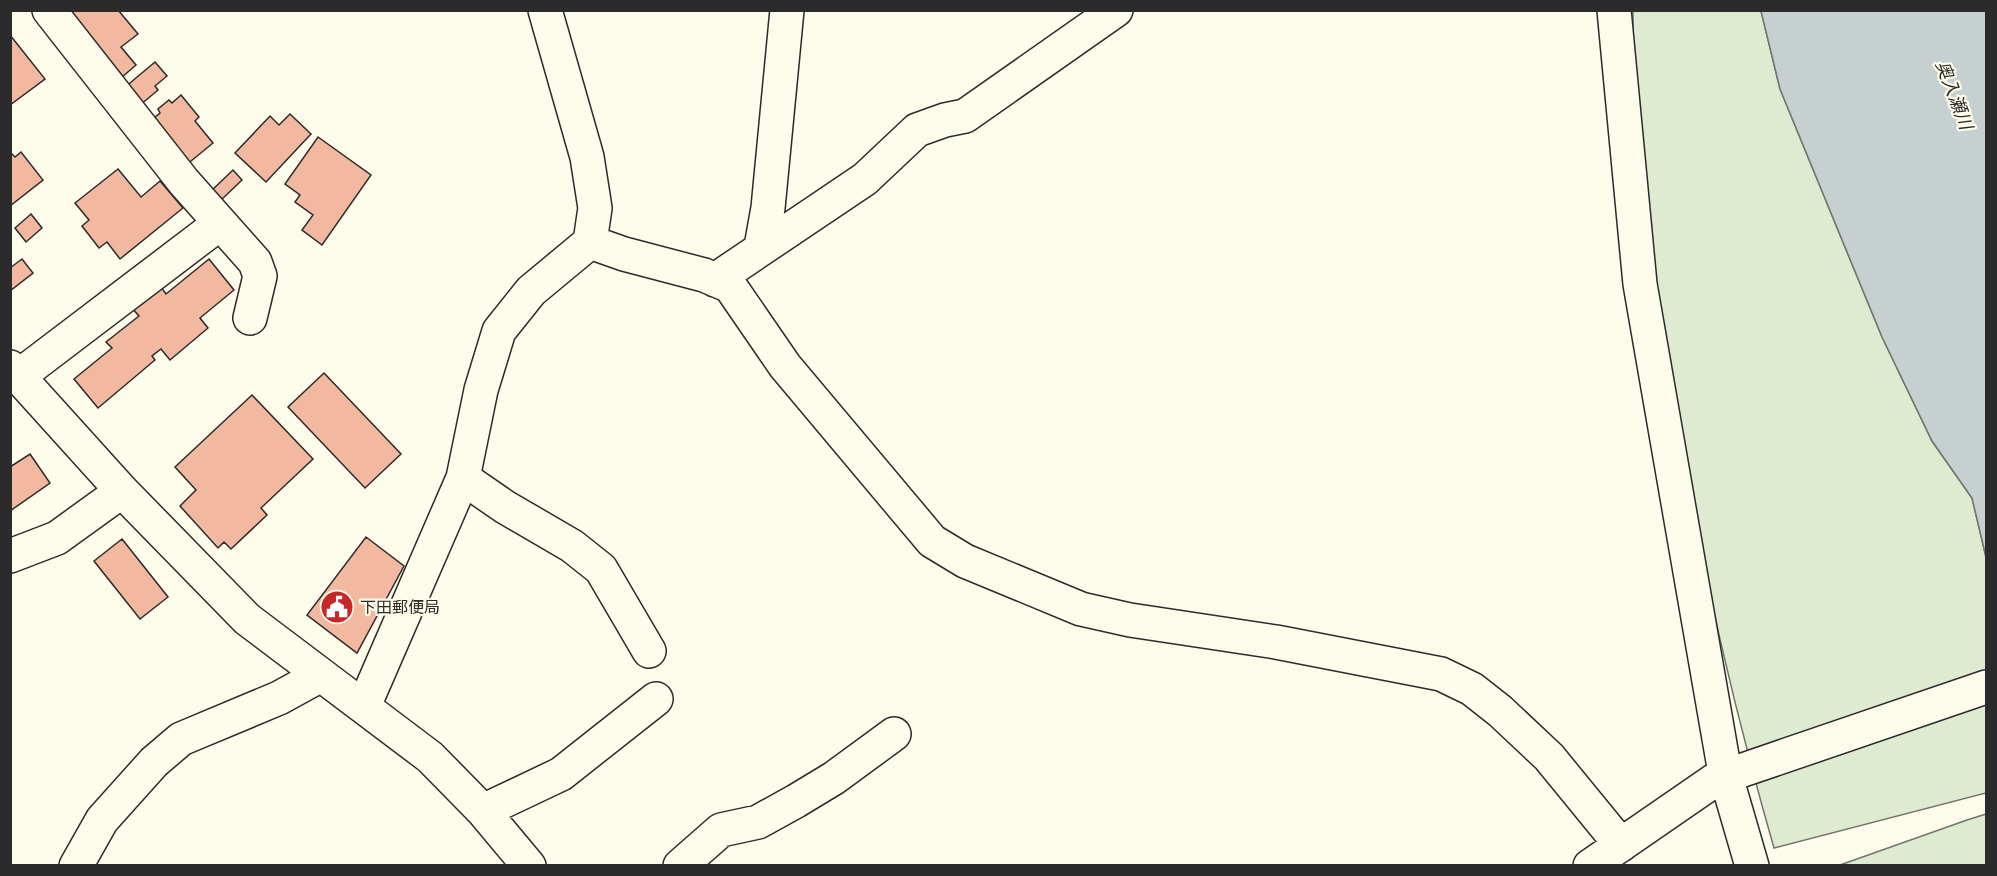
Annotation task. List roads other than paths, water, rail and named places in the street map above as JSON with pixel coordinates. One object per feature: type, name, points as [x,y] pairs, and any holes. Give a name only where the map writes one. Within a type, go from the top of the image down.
[{"type":"street","points":[[49,10],[219,224],[255,262],[260,276],[250,318]]},
{"type":"street","points":[[364,706],[463,478],[481,390],[499,331],[531,291],[590,242],[594,208],[587,157],[545,10]]},
{"type":"street","points":[[761,247],[768,208],[787,10]]},
{"type":"street","points":[[715,279],[866,179],[917,130],[965,116],[1047,56],[1116,10]]},
{"type":"street","points":[[1614,10],[1640,284],[1752,866]]},
{"type":"street","points":[[219,224],[15,372],[122,491],[247,619],[430,757],[483,811],[529,866]]},
{"type":"street","points":[[590,242],[715,279],[729,286],[785,366],[932,541],[965,561],[1081,609],[1130,620],[1276,642],[1441,674],[1472,689],[1508,718],[1549,757],[1621,845]]},
{"type":"street","points":[[463,478],[504,507],[572,546],[601,569],[649,651]]},
{"type":"street","points":[[10,556],[57,538],[122,491]]},
{"type":"street","points":[[76,866],[102,819],[154,762],[182,739],[279,698],[321,675]]},
{"type":"street","points":[[1590,866],[1734,771],[1986,687]]},
{"type":"street","points":[[483,811],[561,774],[656,699]]},
{"type":"street","points":[[680,866],[721,830],[758,822],[796,801],[834,778],[894,734]]},
{"type":"water","name":"奥入瀬川","points":[[1761,11],[1986,11],[1986,557],[1972,498],[1932,441],[1882,337],[1780,89]]},
{"type":"place","name":"下田郵便局","points":[[337,607]]}]
